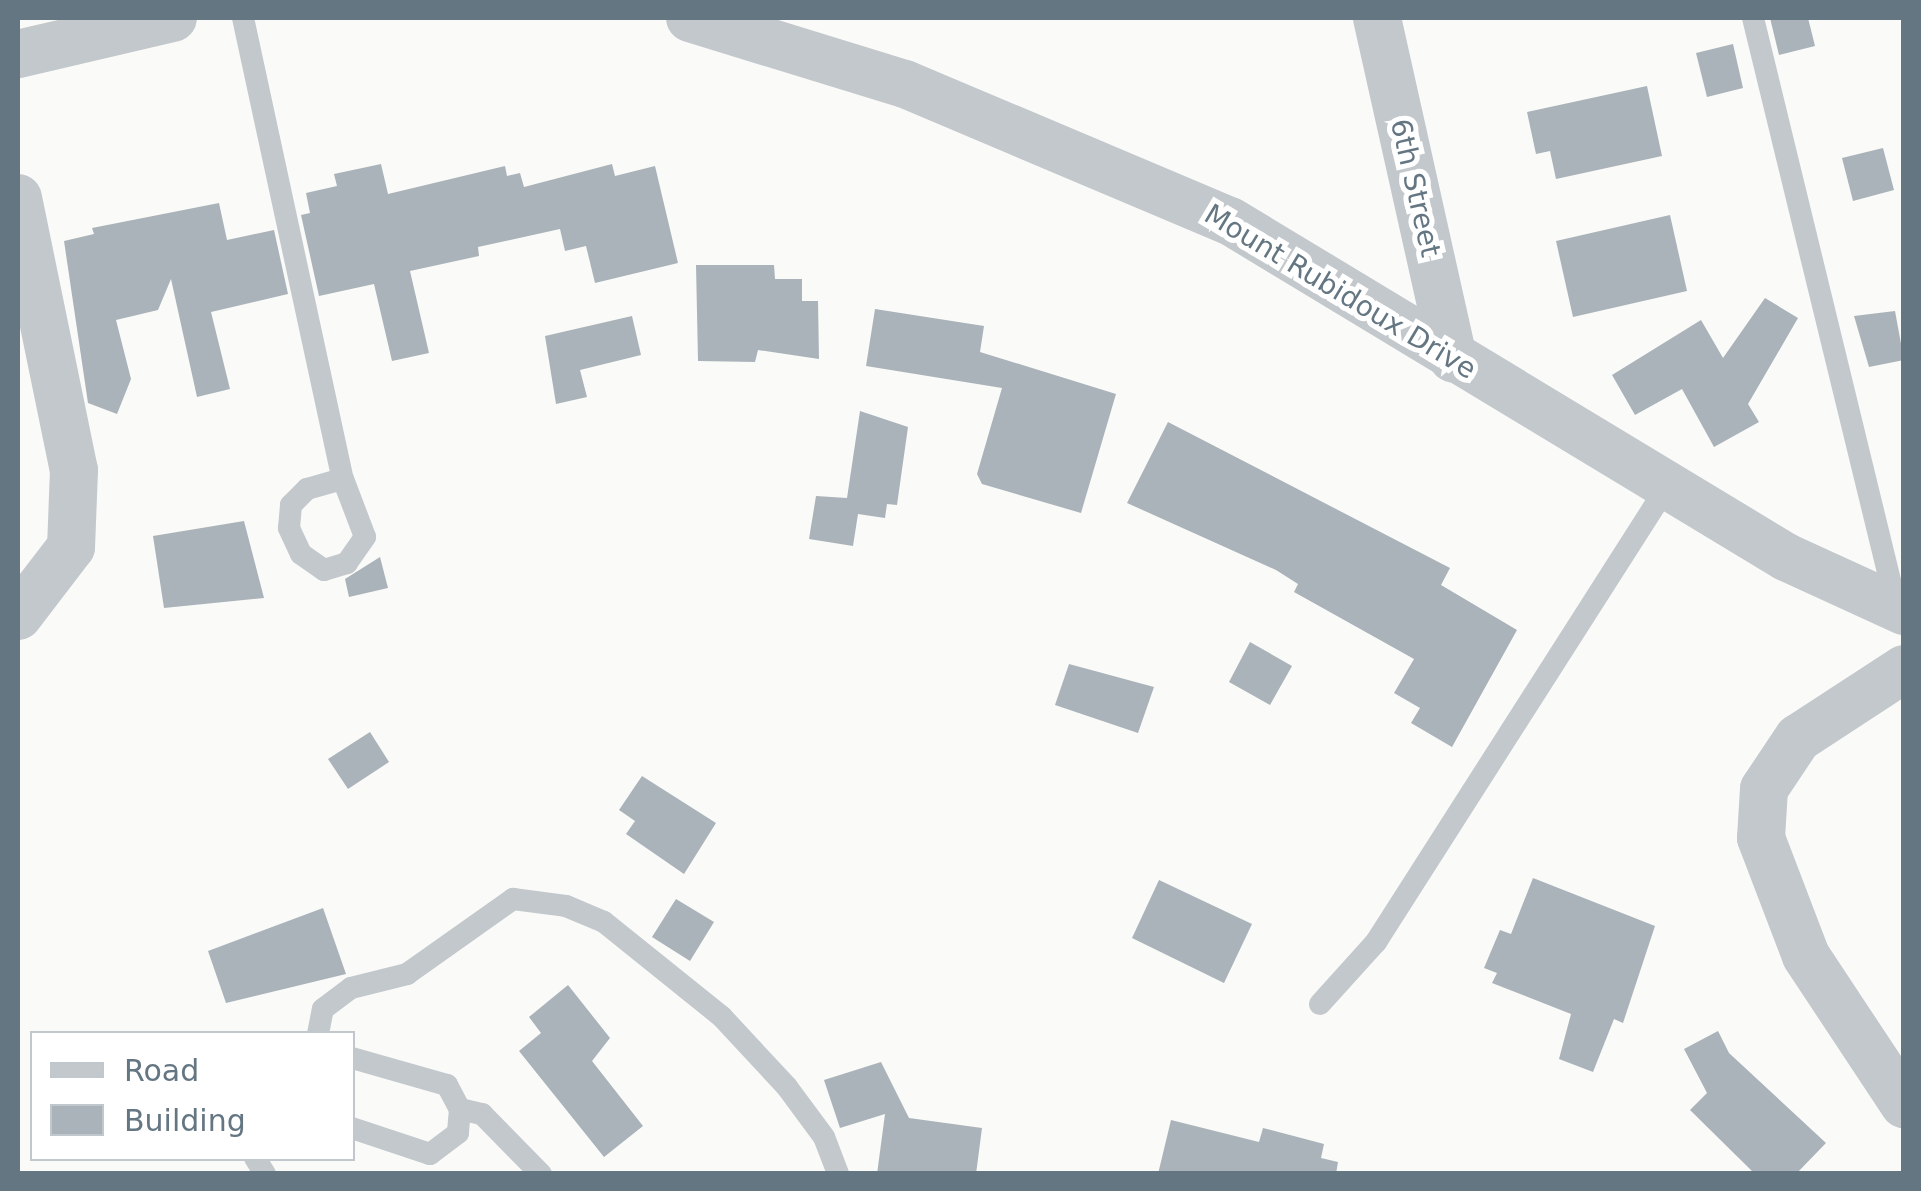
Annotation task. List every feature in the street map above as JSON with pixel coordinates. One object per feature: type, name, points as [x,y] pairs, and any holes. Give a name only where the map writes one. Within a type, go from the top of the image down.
[{"type":"street","points":[[18,54],[173,18]]},
{"type":"street","name":"Mount Rubidoux Drive","points":[[690,18],[905,84],[1230,221],[1666,488],[1786,557],[1900,610]]},
{"type":"street","name":"6th Street","points":[[1377,18],[1453,359]]},
{"type":"street","points":[[18,198],[74,470],[71,548],[18,616]]},
{"type":"street","points":[[1904,668],[1798,738],[1764,789],[1761,838],[1806,956],[1904,1104]]},
{"type":"lane","points":[[243,18],[343,479]]},
{"type":"lane","points":[[1753,18],[1900,610]]},
{"type":"lane","points":[[1320,1004],[1376,942],[1666,488]]},
{"type":"lane","points":[[319,1031],[323,1009],[351,988],[406,974],[513,900],[566,906],[604,922],[722,1017],[787,1087],[824,1137],[838,1174]]},
{"type":"lane","points":[[355,1059],[448,1086],[460,1109],[458,1133],[430,1154],[355,1129]]},
{"type":"lane","points":[[460,1109],[482,1114],[540,1174]]},
{"type":"building","points":[[1770,18],[1808,18],[1815,46],[1779,55]]},
{"type":"building","points":[[1733,44],[1743,88],[1707,97],[1696,53]]},
{"type":"building","points":[[1647,86],[1662,156],[1556,179],[1550,151],[1536,154],[1527,112]]},
{"type":"building","points":[[1883,148],[1894,190],[1853,201],[1842,158]]},
{"type":"building","points":[[381,164],[388,194],[505,166],[507,176],[520,173],[524,187],[612,164],[615,176],[655,166],[678,263],[595,283],[586,246],[565,251],[560,229],[478,247],[479,256],[410,271],[429,353],[392,361],[374,284],[319,296],[301,215],[310,213],[306,193],[337,186],[334,174]]},
{"type":"building","points":[[219,203],[227,240],[274,230],[288,294],[211,312],[230,389],[197,397],[171,279],[158,310],[116,320],[131,379],[117,414],[88,403],[64,241],[94,234],[92,228]]},
{"type":"building","points":[[1670,215],[1687,291],[1573,317],[1556,241]]},
{"type":"building","points":[[696,265],[774,265],[775,279],[802,279],[802,301],[818,301],[819,359],[758,350],[755,362],[698,361]]},
{"type":"building","points":[[1765,298],[1798,318],[1748,404],[1759,422],[1714,447],[1682,389],[1635,415],[1612,375],[1701,320],[1723,358]]},
{"type":"building","points":[[875,309],[984,326],[980,352],[1116,394],[1081,513],[982,484],[977,474],[1002,388],[866,366]]},
{"type":"building","points":[[1895,311],[1904,360],[1869,367],[1854,316]]},
{"type":"building","points":[[632,316],[641,355],[580,370],[587,397],[556,404],[545,336]]},
{"type":"building","points":[[860,411],[908,427],[897,505],[887,504],[885,518],[858,514],[853,546],[809,539],[816,496],[847,498]]},
{"type":"building","points":[[1168,422],[1450,568],[1441,585],[1517,630],[1452,747],[1411,723],[1420,708],[1394,693],[1414,659],[1294,592],[1298,584],[1276,570],[1127,503]]},
{"type":"building","points":[[244,521],[264,598],[164,608],[153,536]]},
{"type":"building","points":[[380,557],[388,588],[349,597],[345,579]]},
{"type":"building","points":[[1250,642],[1292,666],[1270,705],[1229,682]]},
{"type":"building","points":[[1069,664],[1154,687],[1138,733],[1055,705]]},
{"type":"building","points":[[370,732],[389,762],[348,789],[328,759]]},
{"type":"building","points":[[642,776],[716,823],[684,874],[626,834],[635,821],[619,810]]},
{"type":"building","points":[[1533,878],[1655,926],[1623,1023],[1614,1019],[1593,1072],[1559,1059],[1571,1014],[1492,983],[1497,973],[1484,968],[1500,930],[1511,934]]},
{"type":"building","points":[[1159,880],[1252,924],[1224,983],[1132,938]]},
{"type":"building","points":[[676,899],[714,922],[690,961],[652,937]]},
{"type":"building","points":[[323,908],[346,974],[226,1003],[208,951]]},
{"type":"building","points":[[568,985],[610,1038],[592,1061],[643,1126],[604,1157],[519,1051],[541,1033],[529,1017]]},
{"type":"building","points":[[1718,1031],[1729,1053],[1826,1143],[1796,1174],[1755,1174],[1690,1110],[1707,1093],[1684,1049]]},
{"type":"building","points":[[881,1062],[909,1118],[982,1128],[976,1174],[877,1174],[885,1114],[840,1128],[824,1080]]},
{"type":"building","points":[[1171,1120],[1259,1142],[1263,1128],[1324,1144],[1321,1158],[1338,1162],[1336,1174],[1158,1174]]}]
